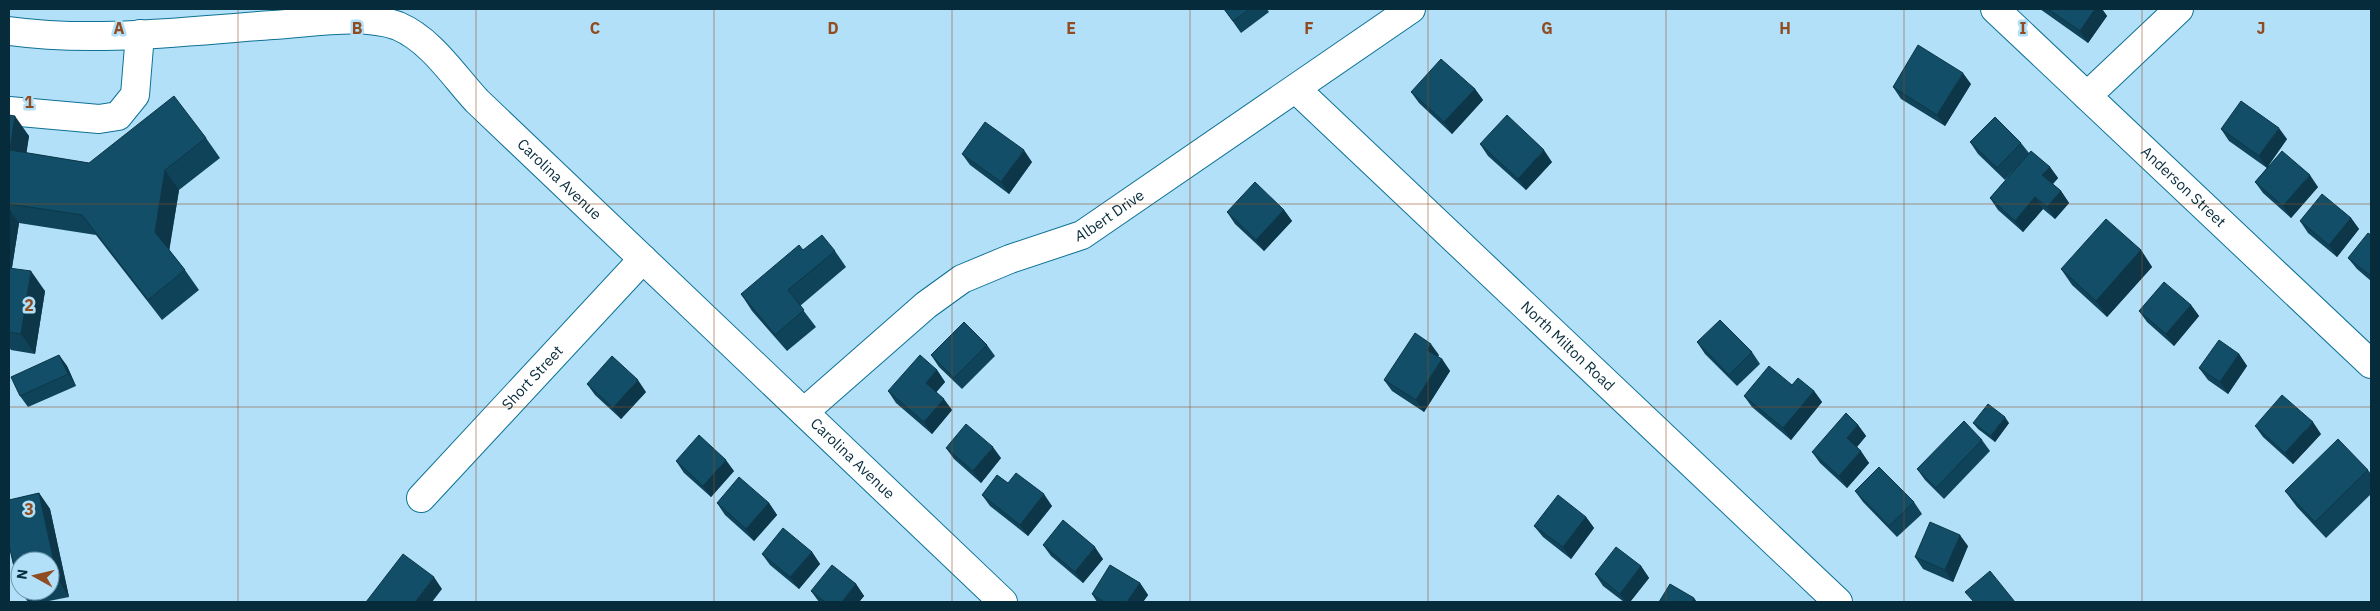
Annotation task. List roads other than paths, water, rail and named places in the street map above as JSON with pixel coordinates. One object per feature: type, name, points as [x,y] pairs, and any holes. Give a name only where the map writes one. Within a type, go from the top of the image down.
[{"type":"street","name":"Albert Drive","points":[[804,412],[926,305],[962,279],[1010,259],[1082,235],[1411,9]]},
{"type":"street","name":"Anderson Street","points":[[1995,9],[2371,364]]},
{"type":"street","points":[[2087,96],[2179,9]]},
{"type":"street","name":"Carolina Avenue","points":[[9,31],[38,35],[140,34],[398,17],[430,48],[477,101],[1003,602]]},
{"type":"street","points":[[9,111],[99,119],[118,116],[135,95],[140,34]]},
{"type":"street","name":"North Milton Road","points":[[1296,89],[1838,602]]},
{"type":"street","name":"Short Street","points":[[420,498],[643,258]]}]
